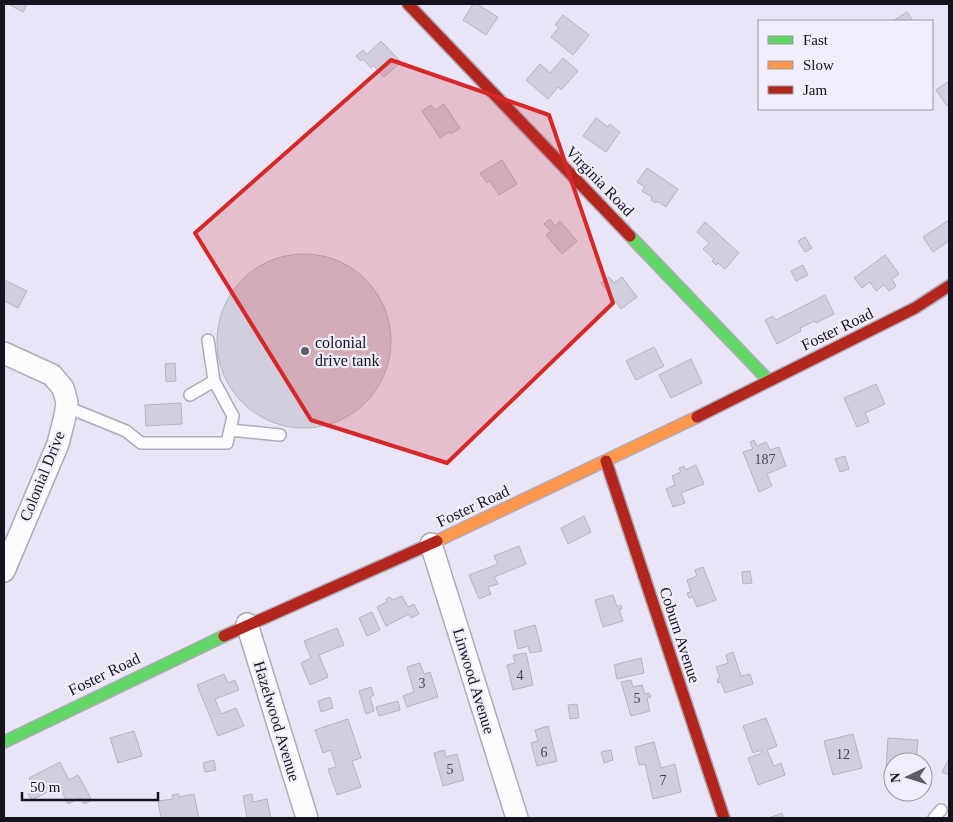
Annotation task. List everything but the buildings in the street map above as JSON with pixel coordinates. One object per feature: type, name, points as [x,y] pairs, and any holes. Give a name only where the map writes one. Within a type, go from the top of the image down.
[{"type":"street","name":"Virginia Road","points":[[408,4],[769,381]]},
{"type":"street","name":"Foster Road","points":[[4,742],[247,624],[431,544],[606,461],[915,308],[949,286]]},
{"type":"street","points":[[4,353],[52,375],[63,388],[67,407]]},
{"type":"street","name":"Colonial Drive","points":[[4,571],[58,444],[67,407]]},
{"type":"street","name":"Coburn Avenue","points":[[606,461],[724,818]]},
{"type":"street","name":"Linwood Avenue","points":[[431,544],[517,818]]},
{"type":"street","name":"Hazelwood Avenue","points":[[247,624],[307,818]]},
{"type":"lane","points":[[67,407],[126,431],[141,443],[227,443],[233,416],[214,380],[208,340]]},
{"type":"lane","points":[[190,395],[214,380]]},
{"type":"lane","points":[[230,430],[280,435]]},
{"type":"highlighted area","points":[[391,60],[549,115],[613,303],[447,463],[311,420],[195,233]]},
{"type":"traffic: fast","points":[[630,236],[769,381]]},
{"type":"traffic: fast","points":[[4,742],[224,636]]},
{"type":"traffic: slow","points":[[437,541],[697,417]]},
{"type":"traffic: jam","points":[[408,4],[630,236]]},
{"type":"traffic: jam","points":[[697,417],[915,308],[949,286]]},
{"type":"traffic: jam","points":[[606,461],[724,818]]},
{"type":"traffic: jam","points":[[224,636],[437,541]]},
{"type":"place","name":"colonial drive tank","points":[[305,351]]}]
